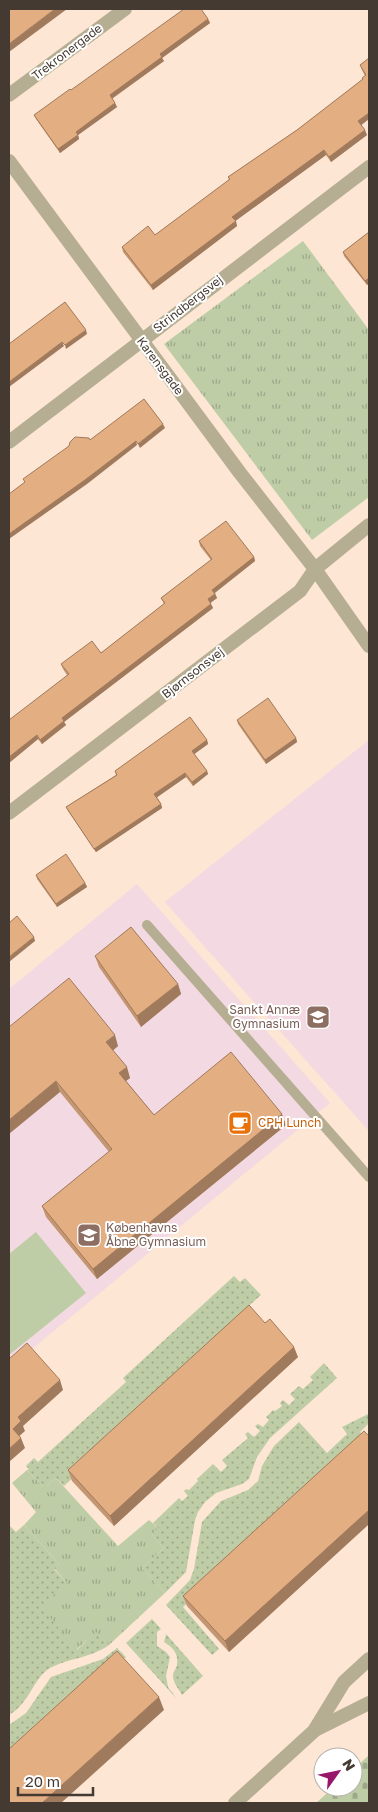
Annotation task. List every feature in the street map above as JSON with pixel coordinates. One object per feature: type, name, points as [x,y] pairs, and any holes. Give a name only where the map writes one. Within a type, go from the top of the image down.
[{"type":"street","name":"Trekronergade","points":[[9,95],[125,9]]},
{"type":"street","name":"Karensgade","points":[[9,162],[315,569],[369,646]]},
{"type":"street","name":"Strindbergsvej","points":[[9,442],[369,167]]},
{"type":"street","name":"Bjørnsonsvej","points":[[9,813],[300,591],[315,569],[369,525]]},
{"type":"street","points":[[314,1731],[344,1682],[369,1659]]},
{"type":"street","points":[[235,1803],[314,1731],[369,1703]]},
{"type":"lane","points":[[147,925],[369,1177]]},
{"type":"shaded area","name":"Sankt Annæ Gymnasium","points":[[369,740],[369,1131],[165,902]]},
{"type":"shaded area","name":"Københavns Åbne Gymnasium","points":[[137,884],[330,1103],[9,1368],[9,989]]},
{"type":"green space","points":[[303,241],[369,330],[369,497],[312,540],[164,344]]},
{"type":"green space","points":[[36,1232],[86,1293],[9,1355],[9,1254]]},
{"type":"green space","points":[[234,1276],[240,1282],[245,1278],[261,1295],[243,1311],[248,1316],[64,1486],[56,1478],[43,1487],[27,1470],[29,1469],[26,1466],[34,1458],[38,1462],[126,1382],[123,1378]]},
{"type":"green space","points":[[324,1363],[337,1378],[270,1438],[257,1457],[249,1479],[242,1484],[216,1493],[205,1502],[195,1520],[186,1572],[165,1593],[142,1568],[164,1548],[152,1535],[158,1528],[153,1523],[179,1498],[182,1501],[188,1496],[184,1491],[186,1489],[189,1490],[198,1481],[197,1479],[213,1464],[221,1472],[227,1466],[222,1460],[248,1438],[245,1434],[248,1432],[254,1437],[260,1431],[255,1426],[258,1424],[263,1427],[269,1420],[266,1417],[273,1410],[275,1411],[282,1406],[280,1403],[283,1400],[289,1405],[295,1399],[290,1394],[299,1386],[303,1389],[313,1380],[310,1377]]},
{"type":"green space","points":[[368,1414],[369,1423],[360,1432],[366,1438],[183,1607],[219,1649],[212,1655],[166,1605],[190,1580],[194,1569],[202,1522],[221,1501],[248,1490],[258,1481],[262,1466],[274,1446],[299,1422],[327,1453],[347,1434],[342,1427]]},
{"type":"green space","points":[[27,1470],[43,1487],[56,1478],[118,1546],[149,1520],[158,1528],[152,1535],[164,1548],[142,1568],[165,1593],[109,1645],[96,1632],[76,1650],[41,1606],[67,1583],[54,1568],[59,1564],[24,1525],[36,1512],[12,1483]]},
{"type":"green space","points":[[9,1525],[16,1532],[24,1525],[59,1564],[54,1569],[67,1583],[77,1650],[96,1631],[109,1645],[95,1653],[65,1662],[44,1672],[22,1704],[9,1715]]},
{"type":"green space","points":[[152,1619],[161,1629],[157,1632],[157,1646],[170,1657],[166,1676],[168,1687],[177,1699],[126,1643]]},
{"type":"green space","points":[[166,1634],[203,1676],[182,1695],[173,1679],[177,1657],[172,1648],[164,1642]]},
{"type":"green space","points":[[117,1648],[126,1657],[9,1763],[9,1725],[26,1713],[51,1677],[103,1659]]},
{"type":"green space","points":[[369,1755],[369,1803],[316,1803],[323,1797],[363,1797],[363,1761]]},
{"type":"building","points":[[9,9],[55,9],[9,44]]},
{"type":"building","points":[[184,9],[201,9],[208,19],[160,54],[162,57],[110,95],[115,103],[76,132],[78,135],[58,149],[34,115]]},
{"type":"building","points":[[369,58],[369,113],[358,121],[365,130],[329,157],[324,150],[232,217],[236,221],[151,285],[122,247],[148,226],[155,235],[230,179],[228,177],[297,130],[363,79],[366,75],[360,65]]},
{"type":"building","points":[[369,232],[369,278],[365,281],[343,252]]},
{"type":"building","points":[[65,302],[86,330],[65,345],[62,342],[9,382],[9,344]]},
{"type":"building","points":[[144,399],[163,424],[138,444],[136,441],[9,534],[9,494],[25,482],[23,479],[69,446],[75,437],[89,438],[90,440]]},
{"type":"building","points":[[226,521],[254,557],[212,590],[215,594],[208,599],[211,604],[62,718],[64,721],[40,740],[37,735],[9,757],[9,720],[69,674],[61,664],[92,641],[101,653],[165,603],[161,598],[212,559],[199,541]]},
{"type":"building","points":[[268,698],[296,738],[265,760],[237,720]]},
{"type":"building","points":[[190,717],[207,740],[192,751],[207,771],[192,782],[185,773],[154,794],[161,804],[94,849],[66,807],[117,775],[115,771]]},
{"type":"building","points":[[66,854],[85,883],[56,904],[36,875]]},
{"type":"building","points":[[17,916],[34,937],[9,957],[9,923]]},
{"type":"building","points":[[131,927],[178,984],[137,1016],[95,956]]},
{"type":"building","points":[[69,978],[115,1035],[106,1042],[127,1067],[119,1073],[154,1115],[231,1052],[282,1114],[93,1269],[42,1206],[112,1149],[56,1081],[9,1120],[9,1027]]},
{"type":"building","points":[[249,1305],[265,1323],[270,1319],[294,1347],[110,1516],[68,1470]]},
{"type":"building","points":[[27,1343],[60,1380],[18,1417],[21,1421],[13,1429],[21,1438],[9,1449],[9,1359]]},
{"type":"building","points":[[364,1431],[369,1436],[369,1510],[225,1641],[183,1596]]},
{"type":"building","points":[[117,1651],[159,1697],[42,1803],[9,1803],[9,1749]]},
{"type":"place","name":"Sankt Annæ Gymnasium","points":[[318,1017]]},
{"type":"place","name":"CPH Lunch","points":[[240,1123]]},
{"type":"place","name":"Københavns Åbne Gymnasium","points":[[89,1235]]}]
